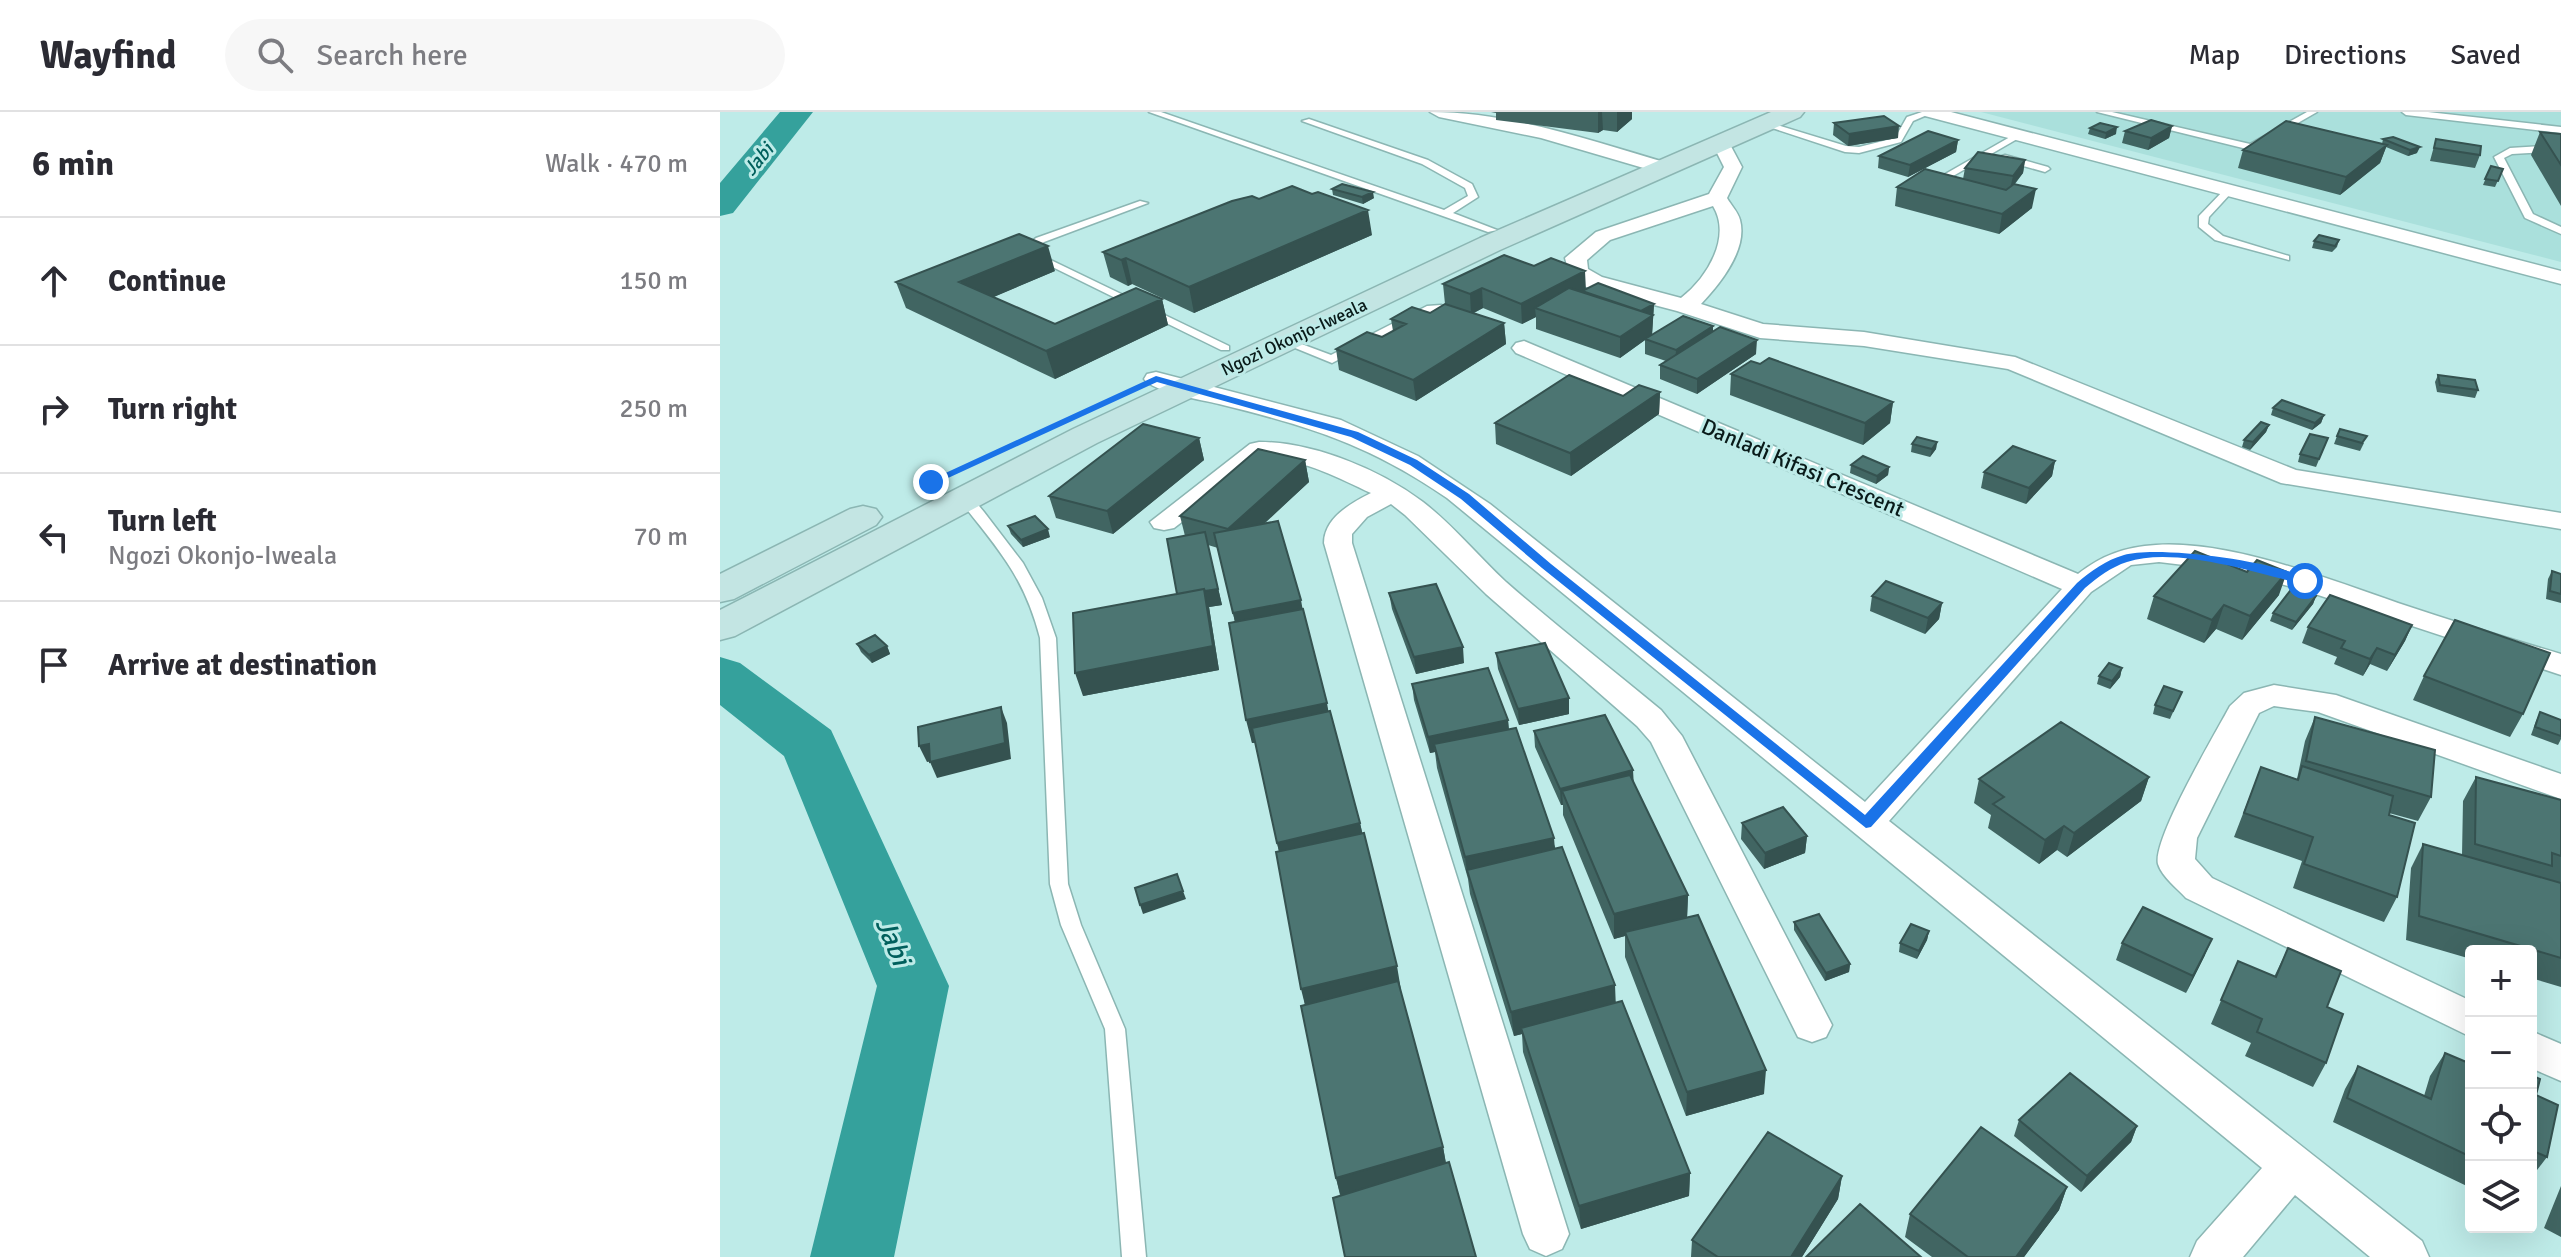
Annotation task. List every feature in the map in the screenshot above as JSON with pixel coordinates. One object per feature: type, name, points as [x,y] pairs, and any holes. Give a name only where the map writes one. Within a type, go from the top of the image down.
[{"type":"street","points":[[1439,112],[1544,133],[1655,165]]},
{"type":"street","points":[[1931,112],[2561,278]]},
{"type":"street","name":"Ngozi Okonjo-Iweala","points":[[1171,384],[1284,341],[1655,165],[1782,121]]},
{"type":"street","name":"Ngozi Okonjo-Iweala","points":[[720,590],[854,538],[955,487],[1085,436],[1225,348],[1492,230],[1655,165],[1782,121]]},
{"type":"street","points":[[1720,141],[1733,167],[1717,198],[1603,236],[1576,258],[1578,272],[1594,282],[1685,306],[1760,331],[1864,339],[2015,364],[2290,477],[2561,521]]},
{"type":"street","points":[[1685,306],[1710,283],[1724,248],[1730,220],[1717,198]]},
{"type":"street","name":"Danladi Kifasi Crescent","points":[[1524,348],[2081,586]]},
{"type":"street","points":[[1171,384],[1298,416],[1355,434],[1413,463],[1465,496],[1547,566],[2406,1257]]},
{"type":"street","points":[[1164,522],[1249,456],[1271,448],[1344,470],[1392,493],[1415,509],[1496,588],[1649,718],[1665,736],[1812,1025]]},
{"type":"street","points":[[1392,493],[1357,511],[1338,533],[1338,543],[1546,1234]]},
{"type":"street","name":"Ngozi Okonjo-Iweala","points":[[720,627],[854,538],[892,502]]},
{"type":"street","points":[[1866,823],[2081,586],[2101,569],[2128,557],[2177,554],[2230,562],[2305,581],[2561,665]]},
{"type":"street","points":[[1496,588],[1547,566]]},
{"type":"street","points":[[2465,1017],[2199,888],[2176,863],[2179,838],[2246,706],[2259,696],[2289,695],[2325,703],[2561,787]]},
{"type":"street","points":[[2537,1052],[2561,1063]]},
{"type":"street","points":[[2213,1257],[2292,1166]]},
{"type":"lane","points":[[1153,112],[1492,230]]},
{"type":"lane","points":[[1893,125],[1931,112]]},
{"type":"lane","points":[[2101,112],[2251,147],[2313,112]]},
{"type":"lane","points":[[2142,122],[2156,112]]},
{"type":"lane","points":[[2406,112],[2561,130]]},
{"type":"lane","points":[[1306,121],[1425,162],[1469,186],[1473,197],[1446,213]]},
{"type":"lane","points":[[1782,121],[1859,150],[1898,140],[1907,122]]},
{"type":"lane","points":[[1782,121],[1836,133]]},
{"type":"lane","points":[[1938,181],[2020,135]]},
{"type":"lane","points":[[2561,148],[2510,151],[2499,157],[2529,216],[2561,231]]},
{"type":"lane","points":[[1988,153],[2045,169]]},
{"type":"lane","points":[[2228,191],[2204,216],[2203,225],[2219,238],[2285,258]]},
{"type":"lane","points":[[1143,203],[1040,240],[1025,251],[1225,348]]},
{"type":"lane","points":[[1284,341],[1332,359],[1431,308],[1441,308],[1468,318]]},
{"type":"lane","points":[[955,487],[1011,552],[1041,604],[1048,638],[1059,884],[1071,925],[1115,1029],[1134,1257]]},
{"type":"shaded area","points":[[1981,112],[2561,112],[2561,262]]},
{"type":"building","points":[[1884,116],[1899,126],[1849,134],[1834,123]]},
{"type":"building","points":[[2151,120],[2172,126],[2151,138],[2125,131]]},
{"type":"building","points":[[2286,121],[2387,145],[2346,177],[2243,150]]},
{"type":"building","points":[[2100,123],[2117,127],[2106,133],[2090,128]]},
{"type":"building","points":[[1928,131],[1958,140],[1910,165],[1879,156]]},
{"type":"building","points":[[2540,132],[2561,134],[2561,165]]},
{"type":"building","points":[[2393,137],[2420,147],[2410,150],[2383,139]]},
{"type":"building","points":[[2436,139],[2481,146],[2480,155],[2434,148]]},
{"type":"building","points":[[1978,152],[2025,160],[2013,176],[1965,168]]},
{"type":"building","points":[[2491,166],[2503,169],[2498,181],[2485,179]]},
{"type":"building","points":[[1925,169],[2006,190],[2014,184],[2036,189],[2002,214],[1897,187]]},
{"type":"building","points":[[1342,184],[1373,192],[1362,197],[1332,189]]},
{"type":"building","points":[[1292,186],[1368,210],[1189,287],[1126,258],[1121,260],[1103,252],[1232,201],[1252,196],[1259,199]]},
{"type":"building","points":[[1019,234],[1048,246],[959,282],[1055,324],[1136,288],[1162,299],[1046,351],[896,282]]},
{"type":"building","points":[[2319,235],[2339,240],[2335,246],[2314,241]]},
{"type":"building","points":[[1504,255],[1534,266],[1551,258],[1585,271],[1521,304],[1482,288],[1470,294],[1443,284]]},
{"type":"building","points":[[1598,283],[1654,304],[1641,311],[1582,291]]},
{"type":"building","points":[[1569,288],[1653,315],[1620,337],[1535,308]]},
{"type":"building","points":[[1445,304],[1504,323],[1413,380],[1336,349],[1367,332],[1382,337],[1406,324],[1391,319],[1412,307],[1430,313]]},
{"type":"building","points":[[1683,316],[1713,326],[1676,350],[1645,339]]},
{"type":"building","points":[[1720,327],[1757,340],[1697,379],[1660,365]]},
{"type":"building","points":[[1769,358],[1893,402],[1865,423],[1731,374],[1751,361],[1760,364]]},
{"type":"building","points":[[1569,375],[1623,396],[1639,385],[1660,392],[1570,453],[1495,423]]},
{"type":"building","points":[[2438,375],[2475,380],[2478,390],[2440,385]]},
{"type":"building","points":[[2282,400],[2324,415],[2315,423],[2273,408]]},
{"type":"building","points":[[2261,422],[2269,425],[2253,442],[2244,440]]},
{"type":"building","points":[[1143,424],[1199,438],[1107,511],[1049,496]]},
{"type":"building","points":[[2340,429],[2367,436],[2362,443],[2337,436]]},
{"type":"building","points":[[2310,434],[2328,438],[2319,459],[2300,454]]},
{"type":"building","points":[[1917,437],[1937,442],[1932,449],[1912,444]]},
{"type":"building","points":[[2013,446],[2055,461],[2029,488],[1984,472]]},
{"type":"building","points":[[1258,449],[1305,460],[1228,529],[1180,516]]},
{"type":"building","points":[[1863,456],[1889,467],[1877,476],[1851,465]]},
{"type":"building","points":[[1035,516],[1048,529],[1021,540],[1008,526]]},
{"type":"building","points":[[1278,521],[1301,600],[1233,613],[1214,533]]},
{"type":"building","points":[[1205,532],[1218,589],[1177,594],[1167,539]]},
{"type":"building","points":[[2195,551],[2247,572],[2257,560],[2287,572],[2250,616],[2224,605],[2212,620],[2154,596]]},
{"type":"building","points":[[2552,571],[2561,574],[2561,594],[2550,591]]},
{"type":"building","points":[[1886,581],[1942,603],[1928,618],[1872,596]]},
{"type":"building","points":[[1436,584],[1463,647],[1414,657],[1389,593]]},
{"type":"building","points":[[2293,587],[2316,596],[2296,622],[2273,613]]},
{"type":"building","points":[[1204,589],[1213,646],[1075,673],[1073,613]]},
{"type":"building","points":[[2330,595],[2412,625],[2395,655],[2377,648],[2370,659],[2341,648],[2345,641],[2308,627]]},
{"type":"building","points":[[1303,609],[1327,703],[1246,720],[1229,623]]},
{"type":"building","points":[[2455,620],[2550,653],[2523,714],[2424,676]]},
{"type":"building","points":[[875,635],[887,646],[869,655],[857,644]]},
{"type":"building","points":[[1545,643],[1569,698],[1518,709],[1496,653]]},
{"type":"building","points":[[2109,663],[2122,668],[2112,681],[2099,676]]},
{"type":"building","points":[[1488,668],[1508,720],[1428,737],[1412,684]]},
{"type":"building","points":[[2164,686],[2182,692],[2173,711],[2155,705]]},
{"type":"building","points":[[1001,707],[1005,743],[930,762],[929,744],[919,746],[918,727]]},
{"type":"building","points":[[1330,711],[1360,823],[1277,843],[1252,728]]},
{"type":"building","points":[[2540,712],[2561,720],[2561,736],[2535,727]]},
{"type":"building","points":[[1605,715],[1633,770],[1560,789],[1534,731]]},
{"type":"building","points":[[2315,717],[2435,750],[2431,797],[2306,761]]},
{"type":"building","points":[[2061,722],[2149,777],[2074,833],[2064,826],[2045,840],[1993,804],[2004,797],[1979,779]]},
{"type":"building","points":[[1516,728],[1554,838],[1465,857],[1434,744]]},
{"type":"building","points":[[2302,766],[2393,796],[2389,815],[2415,823],[2397,897],[2304,864],[2313,837],[2244,813],[2261,767],[2298,780]]},
{"type":"building","points":[[1630,775],[1688,895],[1614,914],[1562,791]]},
{"type":"building","points":[[2476,777],[2561,800],[2561,856],[2552,853],[2552,866],[2475,844]]},
{"type":"building","points":[[1783,807],[1807,836],[1765,853],[1742,823]]},
{"type":"building","points":[[1364,833],[1397,966],[1301,989],[1276,852]]},
{"type":"building","points":[[2423,844],[2561,883],[2561,958],[2537,951],[2537,945],[2517,945],[2419,916]]},
{"type":"building","points":[[1562,847],[1615,985],[1511,1012],[1467,870]]},
{"type":"building","points":[[1177,874],[1183,891],[1140,905],[1135,888]]},
{"type":"building","points":[[2143,907],[2212,939],[2193,976],[2122,943]]},
{"type":"building","points":[[1819,914],[1850,964],[1826,973],[1794,922]]},
{"type":"building","points":[[1698,915],[1766,1070],[1687,1092],[1625,932]]},
{"type":"building","points":[[1911,924],[1929,931],[1919,951],[1900,943]]},
{"type":"building","points":[[2288,948],[2341,971],[2327,1007],[2343,1014],[2326,1063],[2257,1032],[2262,1019],[2221,1000],[2238,961],[2276,977]]},
{"type":"building","points":[[1398,981],[1443,1147],[1336,1178],[1301,1006]]},
{"type":"building","points":[[1622,1001],[1690,1173],[1579,1206],[1521,1028]]},
{"type":"building","points":[[2445,1053],[2465,1061],[2465,1154],[2347,1098],[2358,1066],[2431,1099]]},
{"type":"building","points":[[2070,1073],[2137,1126],[2087,1176],[2019,1120]]},
{"type":"building","points":[[2537,1095],[2558,1105],[2547,1157],[2537,1153]]},
{"type":"building","points":[[1981,1127],[2067,1187],[2016,1257],[1968,1257],[1910,1214]]},
{"type":"building","points":[[1768,1132],[1842,1176],[1791,1257],[1718,1257],[1692,1240]]},
{"type":"building","points":[[1449,1162],[1476,1257],[1345,1257],[1333,1198]]},
{"type":"building","points":[[1860,1204],[1921,1257],[1806,1257]]},
{"type":"waterway","name":"Jabi","points":[[720,205],[797,112]]},
{"type":"waterway","name":"Jabi","points":[[720,676],[810,745],[913,986],[852,1257]]},
{"type":"route","points":[[931,482],[1156,379],[1355,434],[1413,463],[1465,496],[1547,566],[1866,823],[2081,586],[2101,569],[2128,557],[2177,554],[2230,562],[2305,581]]}]
